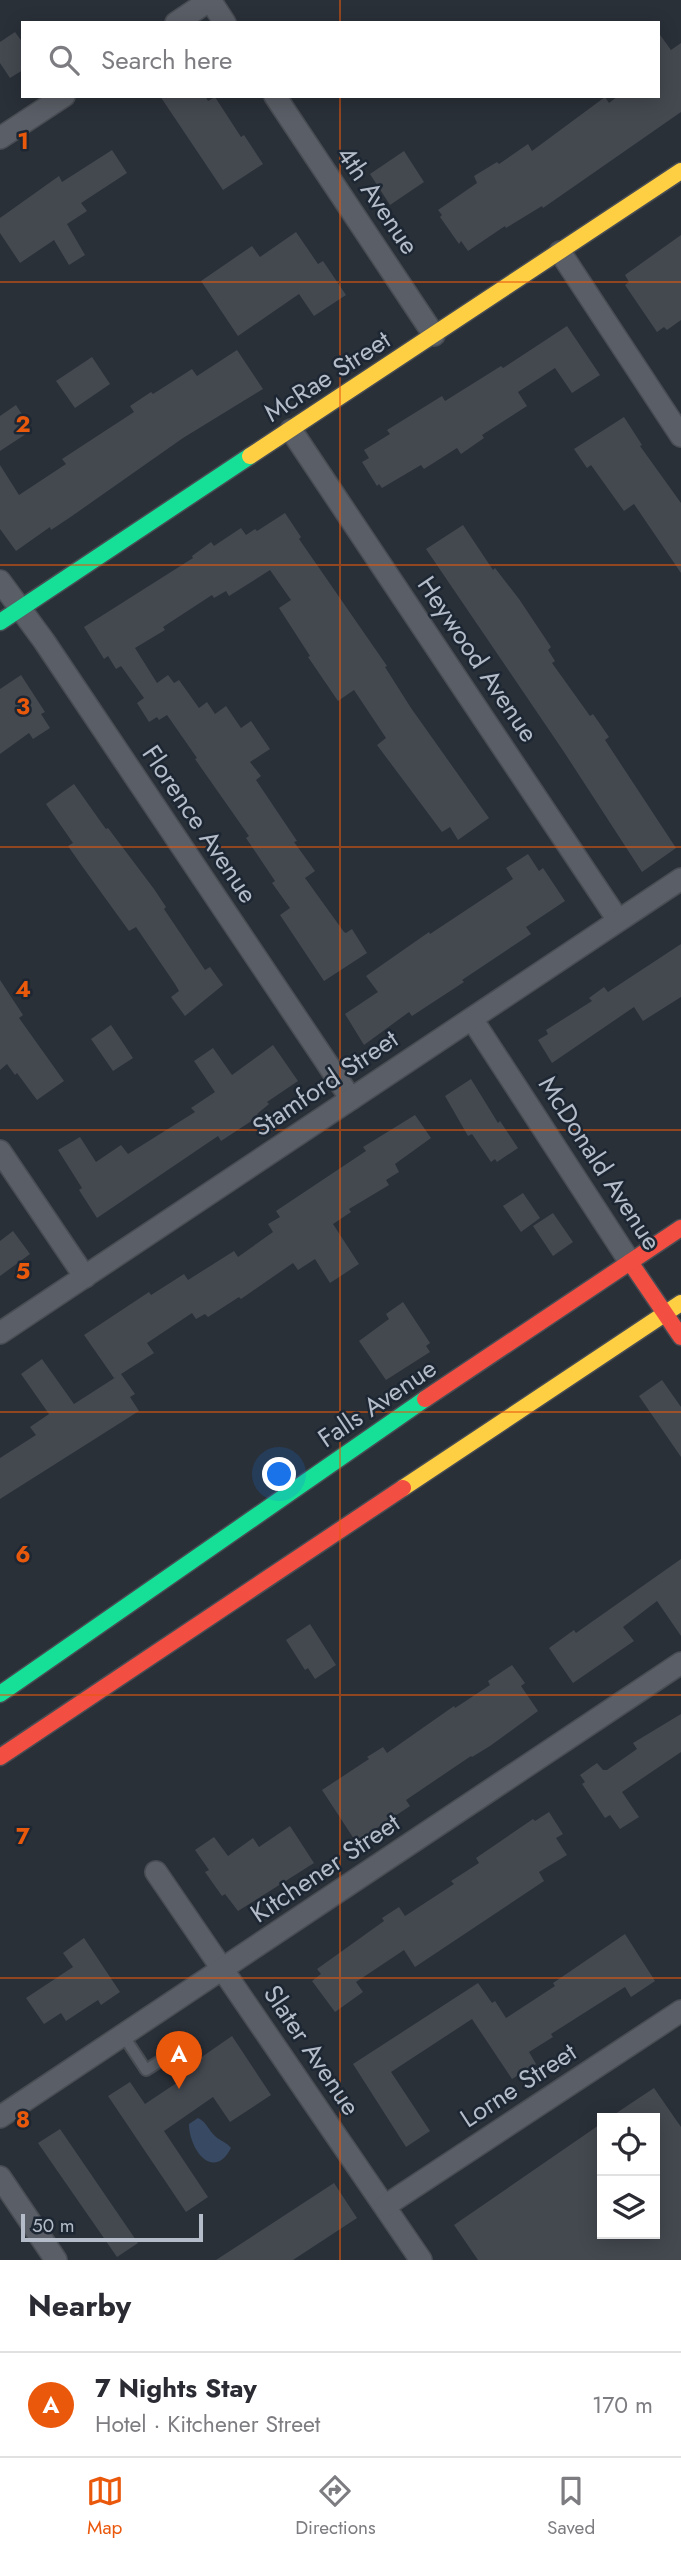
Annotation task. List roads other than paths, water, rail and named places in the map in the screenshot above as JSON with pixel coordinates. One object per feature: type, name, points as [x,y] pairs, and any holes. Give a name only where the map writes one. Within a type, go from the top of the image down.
[{"type":"main road","name":"McRae Street","points":[[0,622],[681,171]]},
{"type":"main road","name":"Falls Avenue","points":[[0,1695],[404,1414],[681,1228]]},
{"type":"main road","name":"McDonald Avenue","points":[[631,1262],[681,1337]]},
{"type":"main road","points":[[0,1756],[681,1303]]},
{"type":"main road","points":[[0,1703],[82,1638]]},
{"type":"street","points":[[179,21],[210,0],[224,21]]},
{"type":"street","points":[[0,138],[61,98]]},
{"type":"street","name":"4th Avenue","points":[[276,98],[434,335]]},
{"type":"street","points":[[560,252],[681,436]]},
{"type":"street","name":"Heywood Avenue","points":[[291,429],[618,920]]},
{"type":"street","name":"Florence Avenue","points":[[0,581],[351,1099]]},
{"type":"street","name":"Stamford Street","points":[[0,1333],[681,879]]},
{"type":"street","name":"McDonald Avenue","points":[[472,1019],[631,1262]]},
{"type":"street","points":[[0,1151],[85,1277]]},
{"type":"street","name":"Kitchener Street","points":[[0,2117],[681,1663]]},
{"type":"street","name":"Slater Avenue","points":[[156,1872],[421,2260]]},
{"type":"street","name":"Lorne Street","points":[[385,2206],[681,2011]]},
{"type":"street","points":[[0,2178],[56,2260]]},
{"type":"lane","points":[[123,2035],[146,2070],[176,2051]]},
{"type":"water","points":[[198,2118],[231,2148],[224,2158],[217,2162],[203,2158],[193,2143],[189,2124]]},
{"type":"place","name":"7 Nights Stay","points":[[179,2089]]}]
